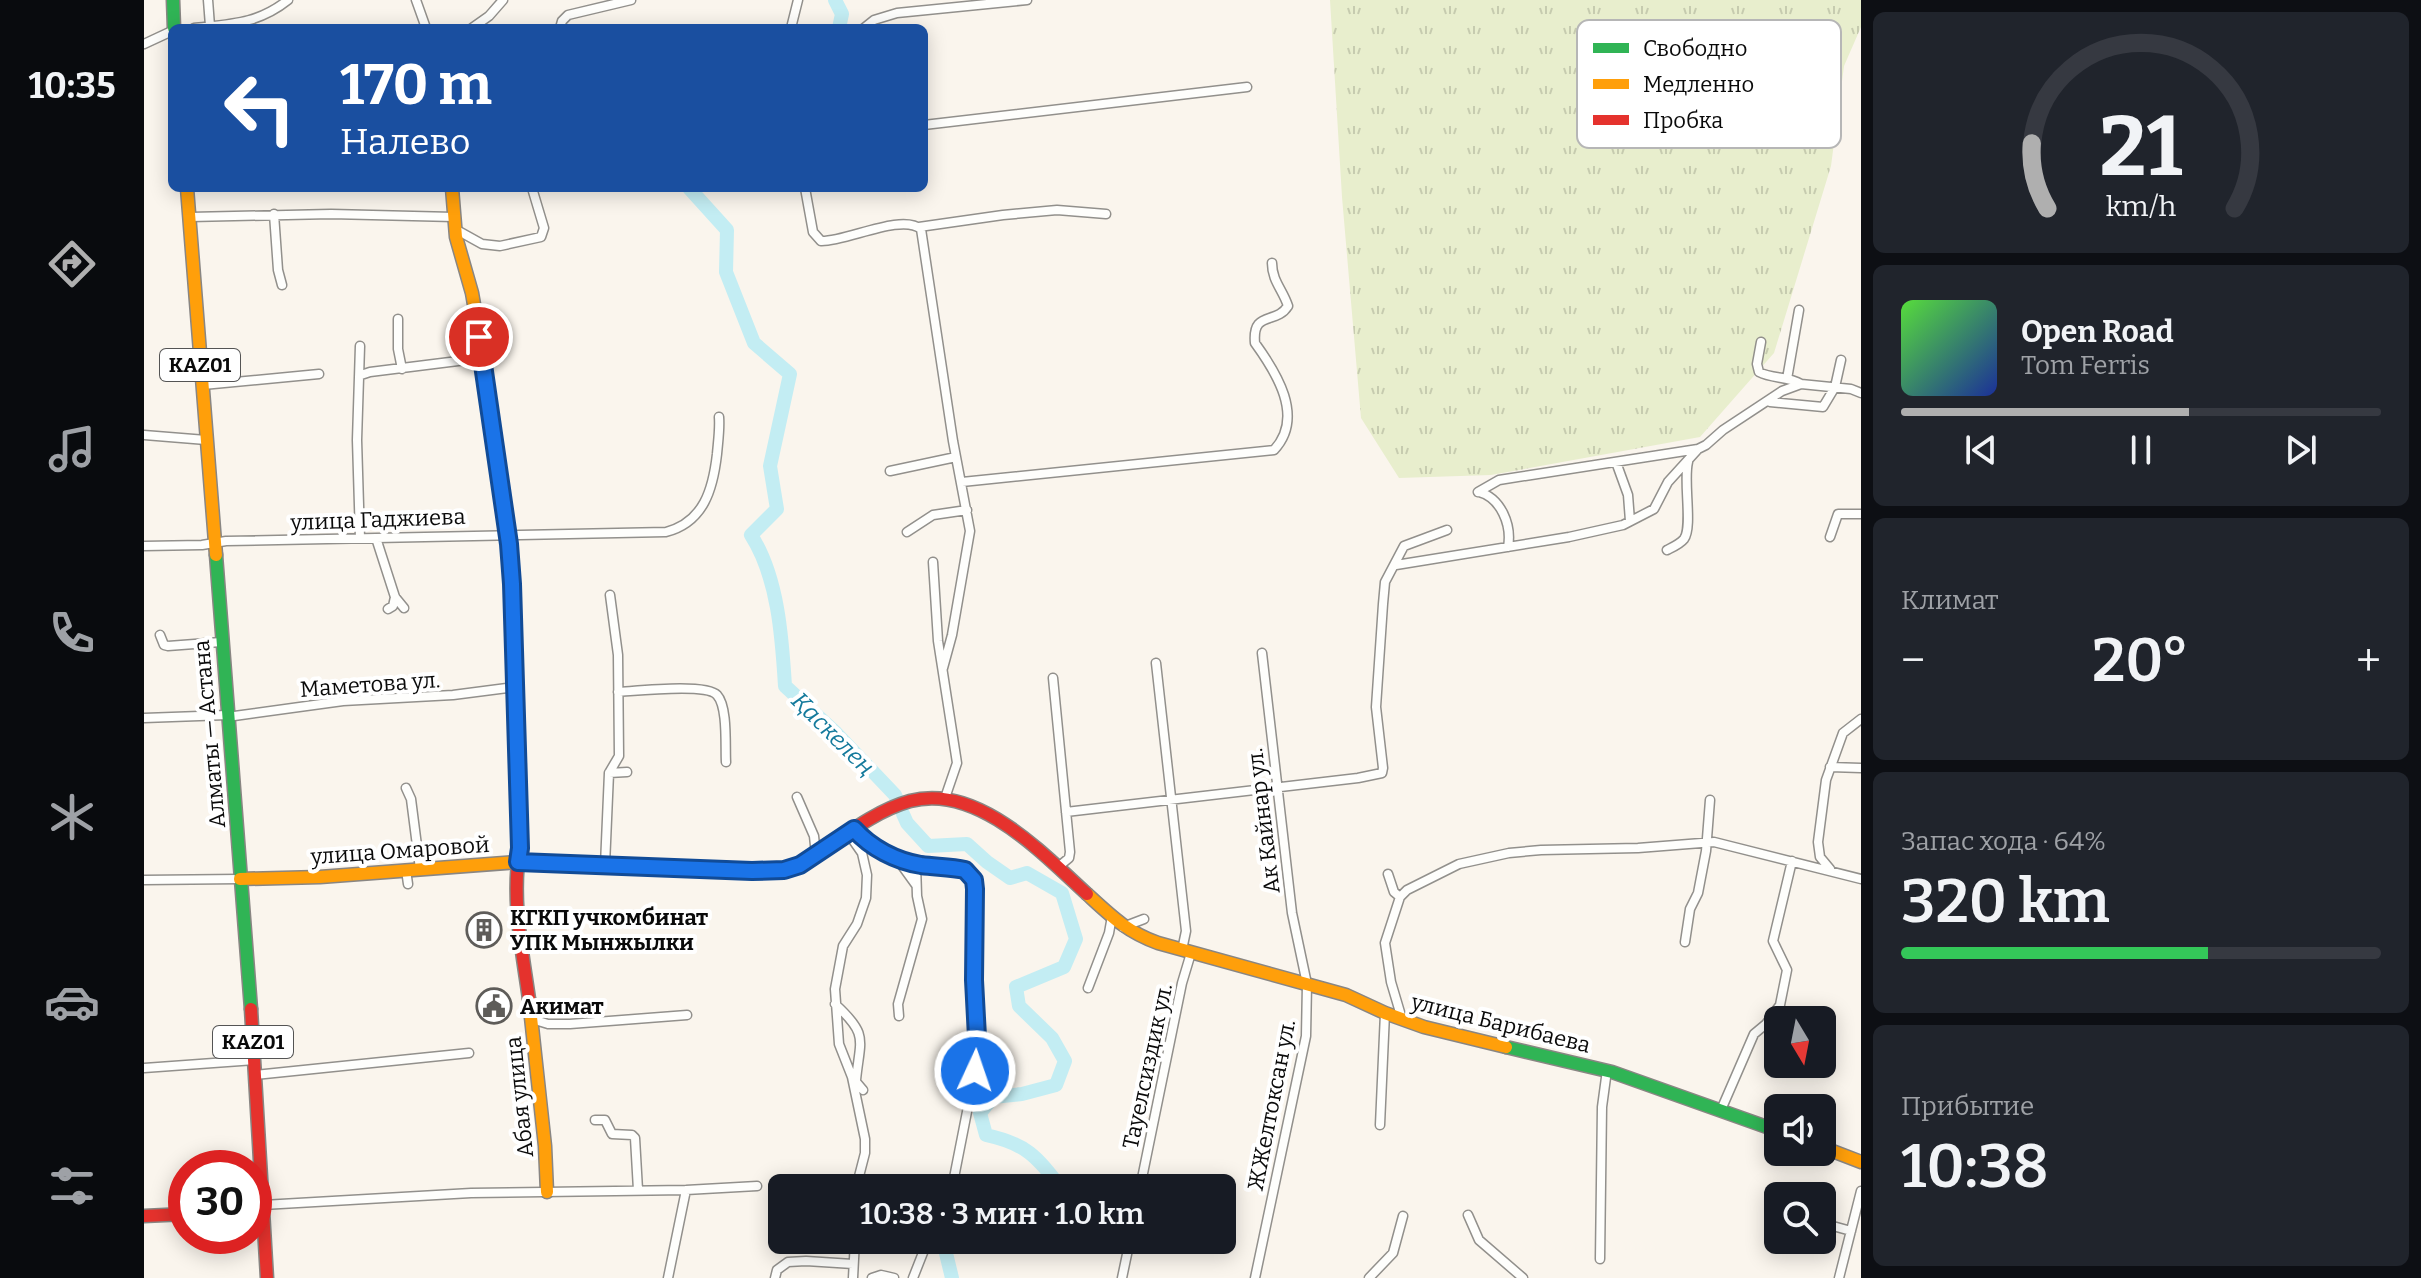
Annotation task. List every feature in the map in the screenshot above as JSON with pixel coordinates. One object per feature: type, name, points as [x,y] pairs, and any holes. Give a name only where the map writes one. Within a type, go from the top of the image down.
[{"type":"main road","points":[[173,0],[173,24]]},
{"type":"main road","name":"Алматы — Астана","points":[[187,192],[255,1060],[258,1150]]},
{"type":"main road","name":"Абая улица","points":[[452,192],[457,243],[472,293],[482,358],[512,584],[520,848],[516,898],[520,962],[530,1016],[545,1146],[547,1192]]},
{"type":"main road","name":"улица Омаровой","points":[[240,879],[518,862],[784,870],[800,865],[888,810],[921,799],[945,798],[992,815],[1123,927]]},
{"type":"main road","name":"улица Барибаева","points":[[1123,927],[1136,935],[1187,951],[1346,995],[1424,1027],[1607,1070],[1764,1126]]},
{"type":"main road","points":[[1836,1152],[1861,1162]]},
{"type":"main road","points":[[144,1216],[168,1215]]},
{"type":"main road","name":"Алматы — Астана","points":[[265,1254],[267,1278]]},
{"type":"street","points":[[208,0],[210,24]]},
{"type":"street","points":[[230,24],[261,18],[288,0]]},
{"type":"street","points":[[416,0],[425,24]]},
{"type":"street","points":[[478,24],[503,0]]},
{"type":"street","points":[[561,24],[568,15],[631,0]]},
{"type":"street","points":[[792,24],[798,0]]},
{"type":"street","points":[[869,24],[897,13],[1027,0]]},
{"type":"street","points":[[144,44],[168,32]]},
{"type":"street","points":[[928,125],[1247,87]]},
{"type":"street","points":[[457,243],[500,246],[541,237],[544,228],[533,192]]},
{"type":"street","points":[[806,192],[813,232],[821,241],[896,225],[914,224],[919,227],[1057,210],[1106,214]]},
{"type":"street","points":[[190,217],[274,214],[455,223],[482,244]]},
{"type":"street","points":[[274,214],[282,285]]},
{"type":"street","points":[[919,227],[970,538],[943,668]]},
{"type":"street","points":[[962,482],[1274,450],[1284,436],[1286,399],[1254,339],[1258,323],[1282,313],[1288,306],[1274,281],[1272,263]]},
{"type":"street","points":[[1787,379],[1799,310]]},
{"type":"street","points":[[398,319],[402,369]]},
{"type":"street","points":[[1761,342],[1757,364],[1759,372],[1766,376],[1861,393]]},
{"type":"street","points":[[360,346],[357,440],[360,538]]},
{"type":"street","points":[[361,375],[482,358]]},
{"type":"street","points":[[1769,402],[1823,407],[1835,387],[1841,360]]},
{"type":"street","points":[[202,385],[319,374]]},
{"type":"street","points":[[1508,547],[1508,531],[1499,505],[1493,498],[1478,492],[1499,480],[1698,449],[1782,391],[1801,384]]},
{"type":"street","name":"улица Гаджиева","points":[[144,546],[672,531],[697,515],[711,490],[719,417]]},
{"type":"street","points":[[144,435],[206,440]]},
{"type":"street","points":[[1396,565],[1613,528],[1654,509],[1668,482],[1698,449]]},
{"type":"street","points":[[890,471],[956,457]]},
{"type":"street","points":[[1667,550],[1686,536],[1685,473],[1688,461]]},
{"type":"street","points":[[1616,462],[1628,495],[1630,521]]},
{"type":"street","points":[[907,532],[933,515],[967,510]]},
{"type":"street","points":[[1830,537],[1838,514],[1861,514]]},
{"type":"street","points":[[1066,812],[1358,778],[1383,771],[1376,707],[1385,582],[1404,546],[1447,530]]},
{"type":"street","points":[[376,538],[395,597],[404,608]]},
{"type":"street","points":[[933,562],[938,641],[957,763],[945,798]]},
{"type":"street","points":[[605,865],[609,773],[619,756],[616,631],[610,595]]},
{"type":"street","points":[[388,609],[393,606],[395,597]]},
{"type":"street","points":[[160,635],[164,645],[168,646],[221,642]]},
{"type":"street","name":"Ак Кайнар ул.","points":[[1262,653],[1294,931],[1307,984]]},
{"type":"street","name":"Тауелсиздик ул.","points":[[1143,1174],[1187,951],[1156,663]]},
{"type":"street","points":[[1053,678],[1070,852],[1069,858],[1057,868]]},
{"type":"street","name":"Маметова ул.","points":[[144,718],[227,716],[313,704],[453,695],[515,687]]},
{"type":"street","points":[[618,692],[698,689],[712,692],[717,696],[723,714],[726,762]]},
{"type":"street","points":[[1830,870],[1820,857],[1818,842],[1826,780],[1843,733],[1861,719]]},
{"type":"street","points":[[1830,767],[1861,768]]},
{"type":"street","points":[[609,773],[627,772]]},
{"type":"street","points":[[406,788],[411,799],[413,869],[408,884]]},
{"type":"street","points":[[797,797],[814,836],[816,855]]},
{"type":"street","points":[[1685,942],[1690,909],[1699,889],[1708,842],[1710,800]]},
{"type":"street","points":[[851,831],[892,856],[916,864],[965,870],[974,880],[976,1060],[955,1174]]},
{"type":"street","points":[[851,831],[865,864],[866,898],[857,924],[843,946],[835,1004],[839,1044],[854,1078],[863,1090]]},
{"type":"street","points":[[1541,839],[1541,850]]},
{"type":"street","points":[[1402,1019],[1391,982],[1385,943],[1400,897],[1407,890],[1459,864],[1509,853],[1541,850],[1638,848],[1708,842],[1861,879]]},
{"type":"street","points":[[1721,1110],[1754,1034],[1780,1005],[1787,970],[1773,941],[1792,861]]},
{"type":"street","points":[[899,1016],[898,1004],[922,919],[916,864]]},
{"type":"street","points":[[903,867],[917,890]]},
{"type":"street","points":[[1388,874],[1394,892],[1400,897]]},
{"type":"street","name":"улица Омаровой","points":[[144,880],[240,879]]},
{"type":"street","points":[[1088,988],[1109,933],[1112,916]]},
{"type":"street","points":[[1123,927],[1144,919]]},
{"type":"street","name":"ЖЖелтоксан ул.","points":[[1255,1278],[1306,1036],[1307,984]]},
{"type":"street","points":[[835,1004],[861,1034],[854,1078],[865,1139],[860,1174]]},
{"type":"street","points":[[1380,1125],[1385,1013]]},
{"type":"street","points":[[530,1016],[548,1024],[570,1024],[687,1015]]},
{"type":"street","points":[[255,1075],[469,1053]]},
{"type":"street","points":[[144,1068],[255,1060]]},
{"type":"street","points":[[1600,1259],[1602,1107],[1607,1070]]},
{"type":"street","points":[[595,1120],[605,1120],[612,1134],[632,1135],[635,1138],[638,1190]]},
{"type":"street","points":[[272,1207],[456,1194],[757,1186]]},
{"type":"street","points":[[668,1278],[686,1190]]},
{"type":"street","points":[[1839,1278],[1861,1191]]},
{"type":"street","points":[[1468,1215],[1479,1240],[1523,1278]]},
{"type":"street","points":[[1369,1278],[1393,1253],[1403,1216]]},
{"type":"street","points":[[1836,1227],[1851,1231]]},
{"type":"street","points":[[854,1254],[853,1276],[864,1278]]},
{"type":"street","points":[[913,1278],[922,1254]]},
{"type":"street","points":[[1122,1278],[1127,1254]]},
{"type":"street","points":[[775,1278],[777,1270],[788,1262],[853,1264]]},
{"type":"street","points":[[872,1278],[881,1275],[894,1278]]},
{"type":"green space","points":[[1330,0],[1861,0],[1861,27],[1844,66],[1841,89],[1841,20],[1577,20],[1577,148],[1833,148],[1831,166],[1774,353],[1700,437],[1491,475],[1399,478],[1361,418],[1342,197]]},
{"type":"waterway","name":"Қаскелең","points":[[835,0],[842,14],[840,24]]},
{"type":"waterway","name":"Қаскелең","points":[[693,192],[727,230],[726,272],[754,343],[790,374],[770,466],[777,509],[751,535],[773,588],[785,686],[836,733],[895,795],[898,802]]},
{"type":"waterway","name":"Қаскелең","points":[[903,814],[928,846],[967,844],[1010,878],[1027,873],[1062,893],[1076,939],[1064,967],[1016,987],[1019,1006],[1052,1038],[1065,1061],[1056,1085],[1022,1094],[993,1097],[980,1113],[986,1135],[1021,1147],[1050,1174]]},
{"type":"waterway","name":"Қаскелең","points":[[946,1254],[952,1278]]},
{"type":"traffic: fast","points":[[173,0],[174,24]]},
{"type":"traffic: fast","points":[[216,555],[251,1009]]},
{"type":"traffic: fast","points":[[1506,1047],[1612,1072],[1764,1126]]},
{"type":"traffic: slow","points":[[187,192],[216,555]]},
{"type":"traffic: slow","points":[[452,192],[456,237],[476,316],[509,544],[514,647]]},
{"type":"traffic: slow","points":[[240,879],[320,877],[518,862],[784,870],[809,859]]},
{"type":"traffic: slow","points":[[1087,894],[1112,916],[1147,939],[1346,995],[1424,1027],[1506,1047]]},
{"type":"traffic: slow","points":[[529,999],[547,1192]]},
{"type":"traffic: slow","points":[[1836,1152],[1861,1162]]},
{"type":"traffic: jam","points":[[514,647],[520,848],[517,905],[529,999]]},
{"type":"traffic: jam","points":[[809,859],[883,811],[910,801],[935,798],[960,802],[1007,825],[1087,894]]},
{"type":"traffic: jam","points":[[251,1009],[267,1278]]},
{"type":"traffic: jam","points":[[144,1216],[168,1215]]},
{"type":"place","name":"КГКП учкомбинат УПК Мынжылки","points":[[484,930]]},
{"type":"place","name":"Акимат","points":[[494,1006]]},
{"type":"route","points":[[479,337],[512,584],[518,862],[784,870],[800,865],[854,829],[875,847],[892,856],[920,865],[965,870],[974,880],[976,902],[975,1071]]}]
